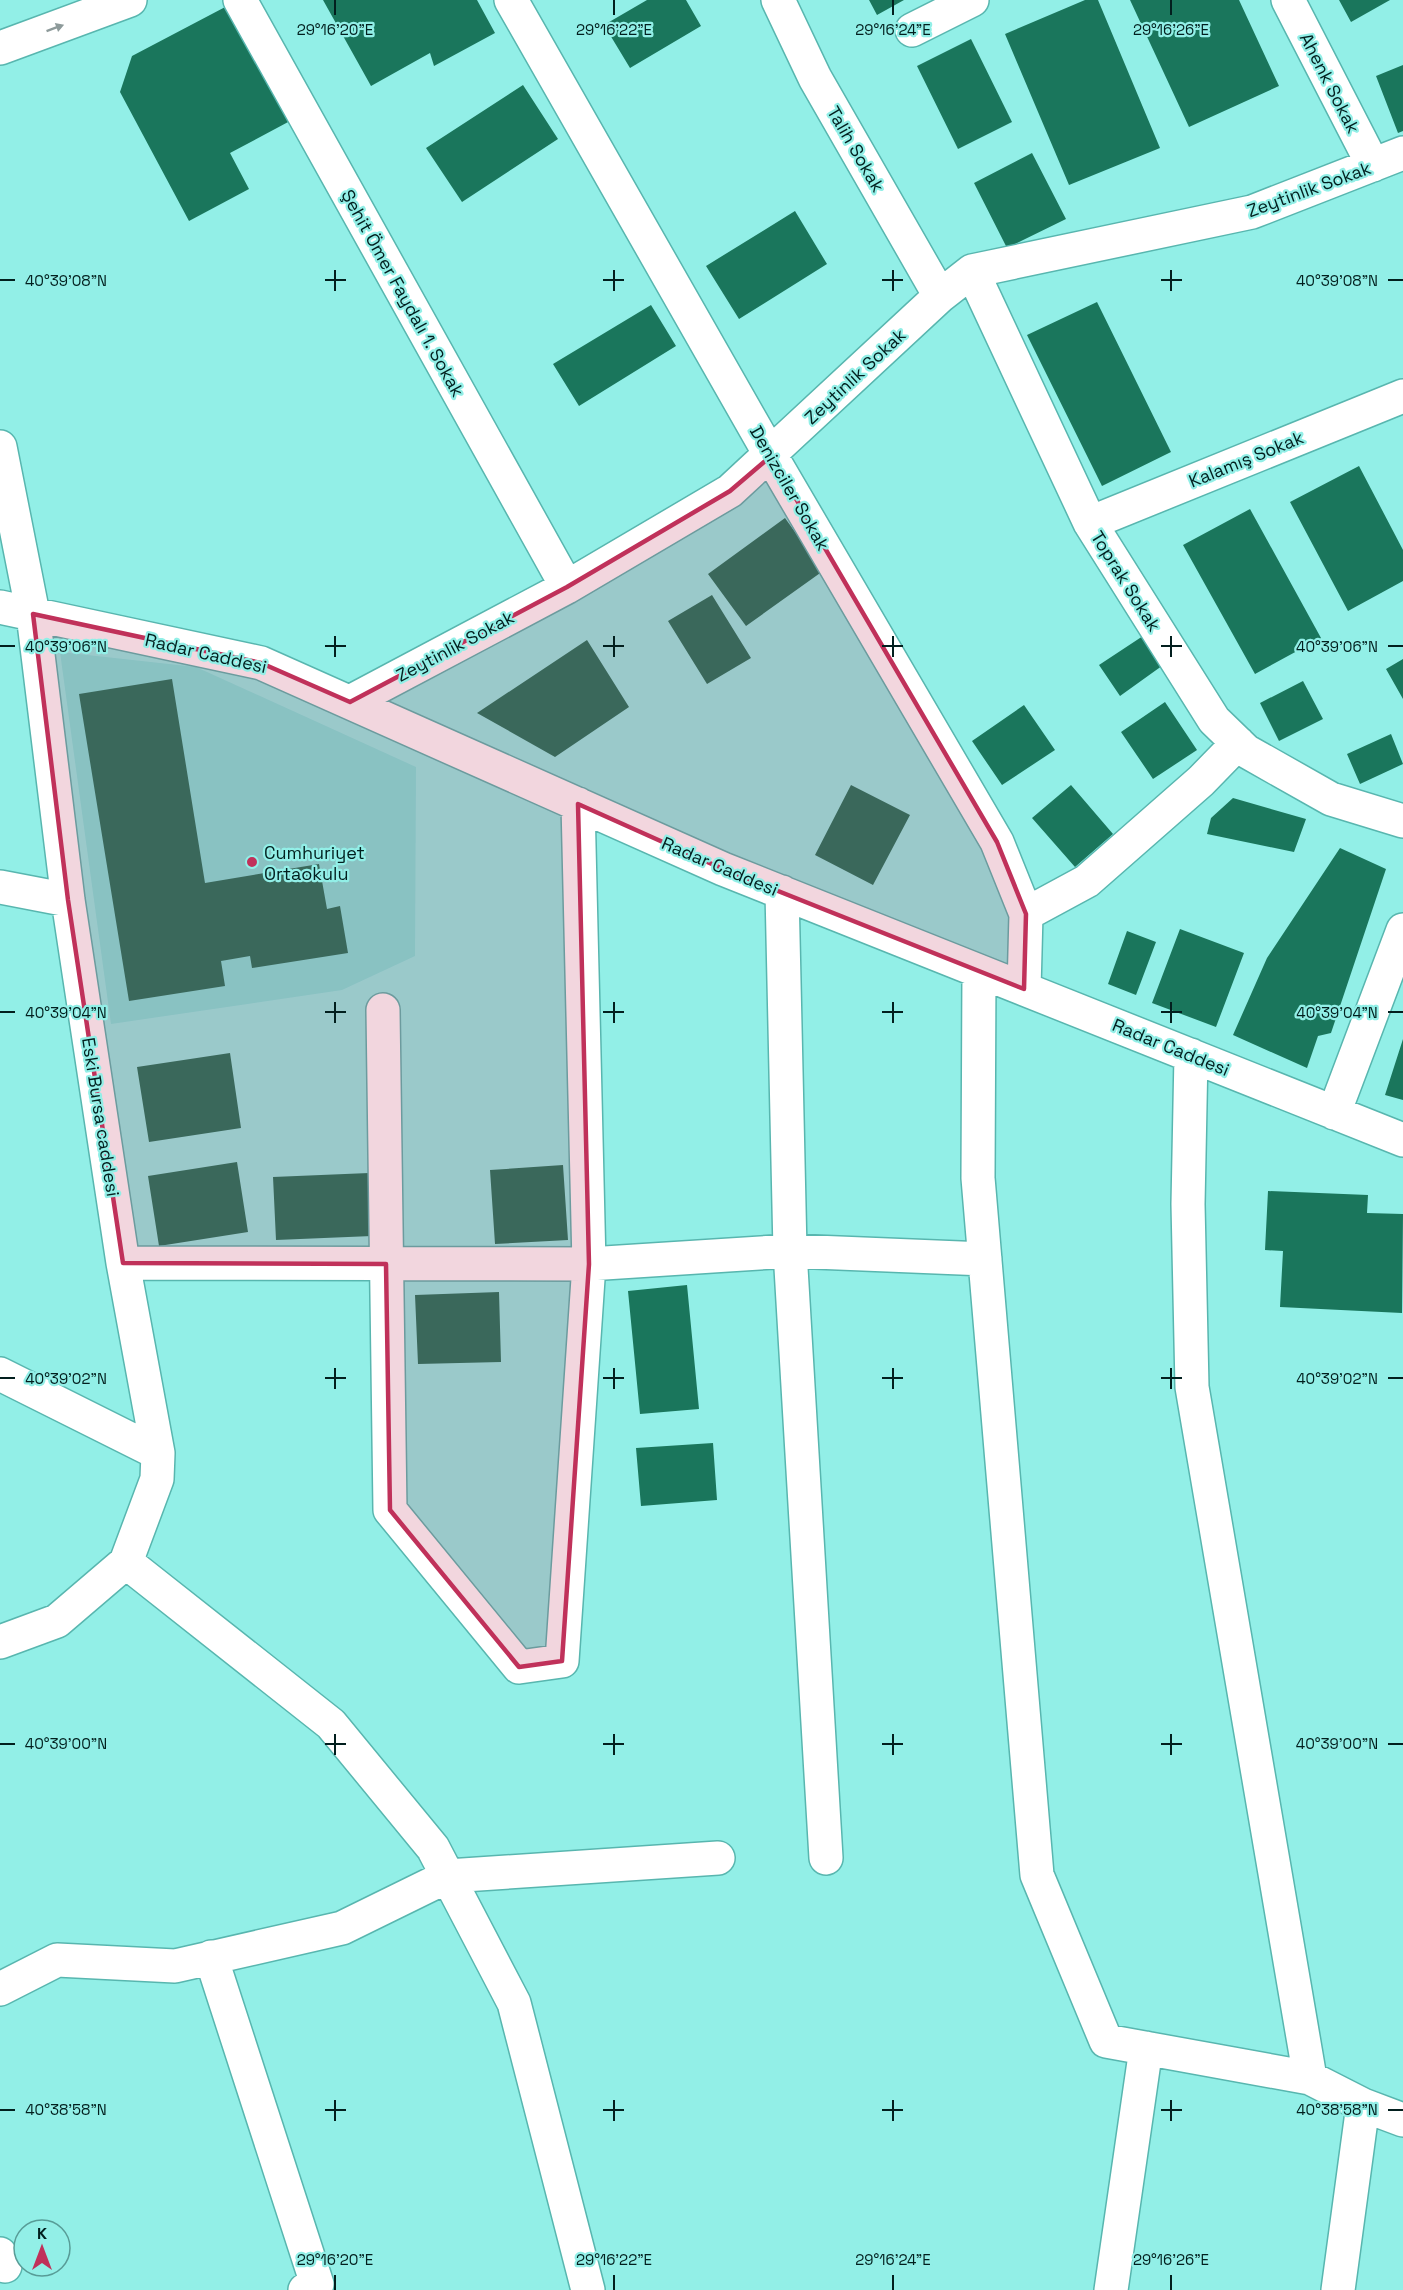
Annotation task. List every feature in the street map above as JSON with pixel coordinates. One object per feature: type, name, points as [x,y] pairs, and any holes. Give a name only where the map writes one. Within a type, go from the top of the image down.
[{"type":"street","points":[[0,48],[130,0]]},
{"type":"street","name":"Şehit Ömer Faydalı 1. Sokak","points":[[240,0],[567,587]]},
{"type":"street","name":"Denizciler Sokak","points":[[511,0],[771,456],[997,842],[1026,914],[1024,989]]},
{"type":"street","name":"Talih Sokak","points":[[778,0],[815,78],[940,296]]},
{"type":"street","points":[[912,30],[972,0]]},
{"type":"street","name":"Ahenk Sokak","points":[[1288,0],[1373,165]]},
{"type":"street","name":"Zeytinlik Sokak","points":[[350,702],[567,587],[730,491],[771,456],[940,296],[972,271],[1252,212],[1403,153]]},
{"type":"street","name":"Toprak Sokak","points":[[972,271],[1090,523],[1214,720],[1246,751],[1332,799],[1403,821]]},
{"type":"street","name":"Kalamış Sokak","points":[[1090,523],[1403,396]]},
{"type":"street","name":"Eski Bursa caddesi","points":[[0,447],[33,614],[68,900],[123,1263],[158,1453],[157,1479],[126,1562],[57,1621],[0,1642]]},
{"type":"street","name":"Radar Caddesi","points":[[0,607],[261,663],[782,892],[1403,1140]]},
{"type":"street","points":[[1026,914],[1087,881],[1201,781],[1238,743]]},
{"type":"street","points":[[383,1010],[390,1510],[519,1667],[562,1661],[589,1264],[578,804]]},
{"type":"street","points":[[0,887],[68,900]]},
{"type":"street","points":[[782,892],[790,1251],[826,1858]]},
{"type":"street","points":[[1335,1113],[1403,930]]},
{"type":"street","points":[[979,971],[978,1178],[1037,1875],[1106,2041],[1310,2078],[1363,2104],[1403,2120]]},
{"type":"street","points":[[1191,1055],[1188,1204],[1192,1387],[1310,2078]]},
{"type":"street","points":[[123,1263],[589,1264],[790,1251],[985,1259]]},
{"type":"street","points":[[0,1374],[158,1453]]},
{"type":"street","points":[[126,1562],[331,1724],[433,1848],[514,2003],[588,2290]]},
{"type":"street","points":[[0,1989],[57,1960],[175,1966],[342,1928],[447,1876],[718,1858]]},
{"type":"street","points":[[211,1957],[317,2284],[305,2290]]},
{"type":"street","points":[[1111,2290],[1146,2048]]},
{"type":"street","points":[[1338,2290],[1363,2104]]},
{"type":"highlighted area","points":[[771,456],[997,842],[1026,914],[1024,989],[723,869],[578,804],[589,1264],[562,1661],[519,1667],[390,1510],[386,1264],[123,1263],[68,900],[33,614],[261,663],[350,702],[567,587],[730,491]]},
{"type":"shaded area","name":"Cumhuriyet Ortaokulu","points":[[60,652],[196,667],[416,767],[415,956],[342,990],[111,1024]]},
{"type":"building","points":[[323,0],[477,0],[495,33],[434,66],[430,53],[371,86]]},
{"type":"building","points":[[647,0],[686,0],[701,26],[630,68],[604,25]]},
{"type":"building","points":[[869,0],[904,0],[877,15]]},
{"type":"building","points":[[1085,0],[1098,0],[1160,148],[1069,185],[1005,34]]},
{"type":"building","points":[[1130,0],[1239,0],[1279,86],[1189,127]]},
{"type":"building","points":[[1339,0],[1390,0],[1351,22]]},
{"type":"building","points":[[229,5],[290,121],[230,153],[249,189],[189,221],[120,92],[132,56]]},
{"type":"building","points":[[971,39],[1012,122],[958,149],[917,66]]},
{"type":"building","points":[[1403,65],[1403,131],[1398,133],[1376,76]]},
{"type":"building","points":[[523,85],[558,139],[462,202],[426,148]]},
{"type":"building","points":[[1032,153],[1066,219],[1007,248],[974,183]]},
{"type":"building","points":[[795,211],[827,264],[739,319],[706,266]]},
{"type":"building","points":[[1097,302],[1171,452],[1102,486],[1027,335]]},
{"type":"building","points":[[651,305],[676,346],[579,406],[553,364]]},
{"type":"building","points":[[1359,466],[1403,550],[1403,581],[1348,611],[1290,502]]},
{"type":"building","points":[[1250,509],[1321,638],[1255,674],[1183,545]]},
{"type":"building","points":[[785,518],[823,571],[746,626],[708,574]]},
{"type":"building","points":[[712,595],[751,658],[707,684],[668,621]]},
{"type":"building","points":[[1146,634],[1166,663],[1120,696],[1099,665]]},
{"type":"building","points":[[587,640],[629,707],[555,757],[477,713]]},
{"type":"building","points":[[1403,659],[1403,699],[1386,669]]},
{"type":"building","points":[[172,679],[205,883],[319,864],[327,909],[340,906],[348,953],[252,968],[250,956],[221,961],[225,986],[129,1001],[79,694]]},
{"type":"building","points":[[1303,681],[1323,719],[1279,741],[1260,703]]},
{"type":"building","points":[[1165,702],[1197,750],[1153,779],[1121,732]]},
{"type":"building","points":[[1024,705],[1055,750],[1002,785],[972,741]]},
{"type":"building","points":[[1391,734],[1403,764],[1360,784],[1347,754]]},
{"type":"building","points":[[851,785],[910,815],[873,885],[815,855]]},
{"type":"building","points":[[1071,785],[1113,834],[1075,867],[1032,818]]},
{"type":"building","points":[[1233,798],[1306,819],[1294,852],[1207,834],[1211,818]]},
{"type":"building","points":[[1340,848],[1386,869],[1331,1033],[1318,1036],[1307,1068],[1233,1035],[1267,958]]},
{"type":"building","points":[[1180,929],[1244,953],[1216,1027],[1152,1003]]},
{"type":"building","points":[[1127,931],[1156,942],[1136,995],[1108,984]]},
{"type":"building","points":[[1403,1039],[1403,1100],[1385,1095]]},
{"type":"building","points":[[230,1053],[241,1128],[149,1142],[137,1067]]},
{"type":"building","points":[[237,1162],[248,1232],[159,1246],[148,1176]]},
{"type":"building","points":[[563,1165],[568,1240],[495,1244],[490,1170]]},
{"type":"building","points":[[369,1173],[372,1236],[276,1240],[273,1177]]},
{"type":"building","points":[[1268,1191],[1368,1195],[1367,1213],[1403,1214],[1402,1313],[1280,1307],[1283,1251],[1265,1250]]},
{"type":"building","points":[[687,1285],[699,1409],[640,1414],[628,1291]]},
{"type":"building","points":[[499,1292],[501,1362],[418,1364],[415,1295]]},
{"type":"building","points":[[713,1443],[717,1500],[641,1506],[636,1448]]},
{"type":"place","name":"Cumhuriyet Ortaokulu","points":[[252,862]]}]
